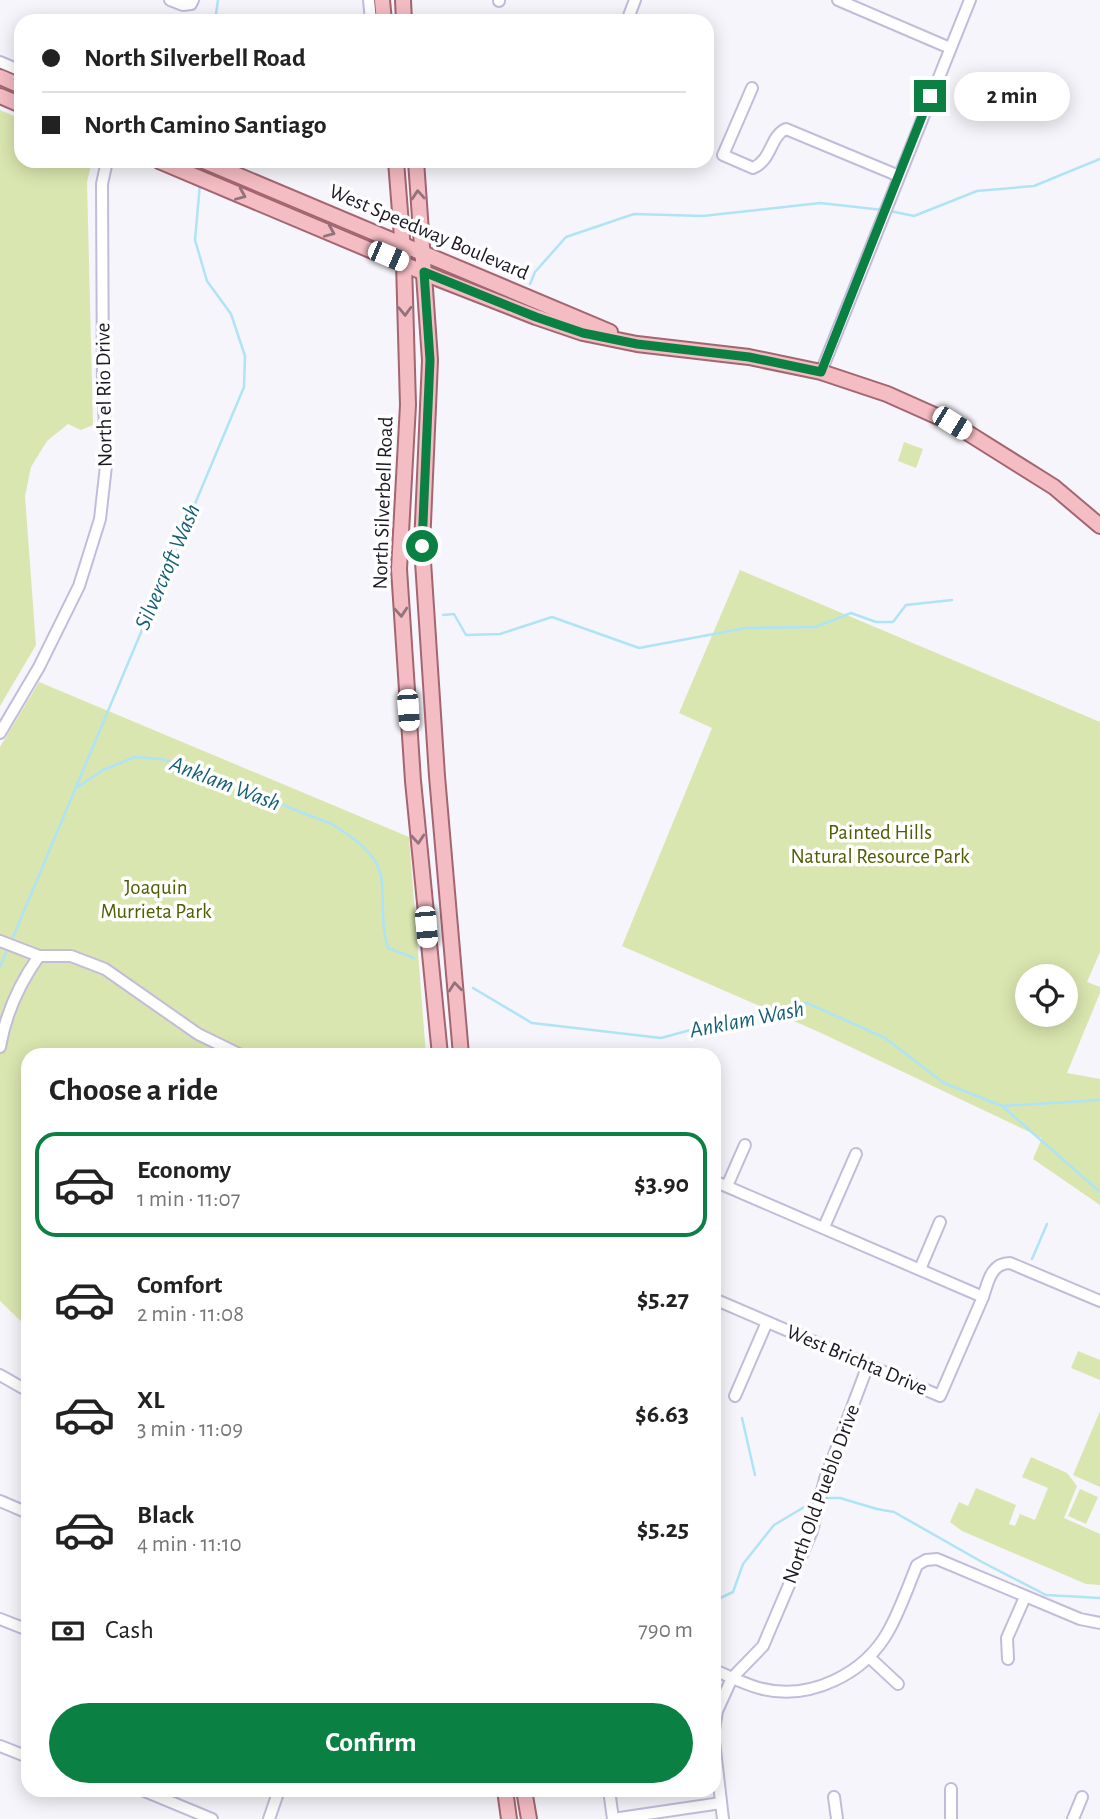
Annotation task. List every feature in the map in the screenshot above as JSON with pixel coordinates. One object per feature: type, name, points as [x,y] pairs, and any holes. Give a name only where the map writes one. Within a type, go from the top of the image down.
[{"type":"main road","name":"West Speedway Boulevard","points":[[175,168],[424,272],[583,333],[637,344],[749,357],[821,372],[887,394],[952,423],[1055,487],[1100,526]]},
{"type":"main road","name":"West Speedway Boulevard","points":[[220,168],[637,344]]},
{"type":"main road","name":"North Silverbell Road","points":[[397,168],[404,263],[408,405],[399,569],[412,780],[439,1048]]},
{"type":"main road","name":"North Silverbell Road","points":[[417,168],[430,360],[422,546],[437,776],[460,1048]]},
{"type":"main road","points":[[267,206],[273,190]]},
{"type":"main road","points":[[506,1797],[509,1819]]},
{"type":"main road","points":[[525,1797],[529,1819]]},
{"type":"street","points":[[170,0],[183,5],[192,2]]},
{"type":"street","points":[[838,0],[950,48]]},
{"type":"street","points":[[821,372],[970,0]]},
{"type":"street","points":[[752,88],[723,155],[753,168],[762,164],[778,135],[786,129],[899,176]]},
{"type":"street","name":"North el Rio Drive","points":[[0,733],[39,667],[79,586],[100,519],[107,457],[103,392],[102,184],[105,168]]},
{"type":"street","points":[[0,942],[39,956],[71,956],[105,969],[198,1034],[227,1048]]},
{"type":"street","points":[[0,1047],[10,1006],[25,975],[39,956]]},
{"type":"street","points":[[727,1186],[745,1145]]},
{"type":"street","points":[[824,1227],[856,1154]]},
{"type":"street","points":[[721,1184],[983,1297],[996,1267],[1002,1263],[1010,1263],[1100,1301]]},
{"type":"street","points":[[920,1269],[940,1222]]},
{"type":"street","name":"West Brichta Drive","points":[[721,1302],[940,1396],[983,1297]]},
{"type":"street","points":[[735,1396],[767,1322]]},
{"type":"street","name":"North Old Pueblo Drive","points":[[721,1702],[732,1678],[763,1646],[812,1531],[869,1365]]},
{"type":"street","points":[[0,1375],[21,1387]]},
{"type":"street","points":[[0,1501],[21,1510]]},
{"type":"street","points":[[721,1673],[760,1689],[791,1692],[818,1687],[845,1675],[869,1657],[888,1631],[917,1565],[926,1560],[937,1559],[1080,1619],[1100,1623]]},
{"type":"street","points":[[1008,1658],[1007,1638],[1025,1597]]},
{"type":"street","points":[[0,1619],[21,1627]]},
{"type":"street","points":[[869,1657],[898,1684]]},
{"type":"street","points":[[0,1746],[21,1754]]},
{"type":"street","points":[[951,1789],[951,1819]]},
{"type":"street","points":[[159,1797],[212,1819]]},
{"type":"street","points":[[270,1819],[277,1797]]},
{"type":"street","points":[[611,1797],[613,1819],[721,1803]]},
{"type":"street","points":[[720,1797],[723,1819]]},
{"type":"street","points":[[834,1797],[837,1819]]},
{"type":"street","points":[[1073,1819],[1082,1797]]},
{"type":"green space","points":[[0,110],[14,116],[14,168],[90,168],[87,182],[93,425],[81,430],[68,424],[47,441],[31,467],[25,496],[36,645],[0,706]]},
{"type":"green space","points":[[904,442],[923,449],[916,468],[898,461]]},
{"type":"green space","name":"Painted Hills Natural Resource Park","points":[[740,570],[1100,722],[1100,952],[1087,982],[1100,987],[1100,993],[1067,1073],[1100,1079],[1100,1205],[1033,1159],[1042,1138],[819,1032],[622,946],[712,728],[679,713]]},
{"type":"green space","name":"Joaquin Murrieta Park","points":[[39,682],[409,837],[425,1048],[21,1048],[21,1321],[0,1301],[0,747]]},
{"type":"green space","points":[[1078,1351],[1100,1360],[1100,1380],[1071,1368]]},
{"type":"green space","points":[[1100,1411],[1100,1487],[1073,1475]]},
{"type":"green space","points":[[1031,1457],[1067,1473],[1077,1486],[1064,1518],[1100,1534],[1100,1585],[1086,1584],[962,1531],[950,1522],[959,1502],[968,1506],[976,1488],[1016,1505],[1009,1524],[1015,1526],[1020,1514],[1035,1520],[1048,1488],[1022,1477]]},
{"type":"green space","points":[[1080,1489],[1098,1497],[1086,1524],[1068,1516]]},
{"type":"waterway","name":"Silvercroft Wash","points":[[216,14],[218,0]]},
{"type":"waterway","points":[[890,211],[914,216],[977,191],[1034,186],[1100,159]]},
{"type":"waterway","name":"Silvercroft Wash","points":[[11,942],[244,387],[245,356],[231,314],[207,281],[195,240],[200,184]]},
{"type":"waterway","points":[[530,284],[535,272],[566,237],[634,214],[703,216],[820,203],[883,210]]},
{"type":"waterway","points":[[443,615],[454,614],[466,635],[500,634],[552,617],[639,648],[746,628],[816,627],[851,613],[876,622],[893,622],[906,605],[952,600]]},
{"type":"waterway","name":"Anklam Wash","points":[[78,787],[103,770],[135,757],[162,759],[332,824],[362,846],[374,859],[381,876],[384,930],[388,948],[414,958]]},
{"type":"waterway","name":"Silvercroft Wash","points":[[0,967],[8,948]]},
{"type":"waterway","name":"Anklam Wash","points":[[473,988],[532,1023],[661,1038],[738,1017],[807,1003],[885,1038],[944,1083],[1002,1106],[1100,1192]]},
{"type":"waterway","points":[[1002,1106],[1100,1100]]},
{"type":"waterway","points":[[1032,1259],[1047,1224]]},
{"type":"waterway","points":[[742,1418],[755,1475]]},
{"type":"waterway","points":[[822,1498],[840,1498],[894,1512],[1046,1595],[1100,1598]]},
{"type":"waterway","points":[[721,1598],[733,1592],[743,1564],[774,1525],[816,1500]]},
{"type":"route","points":[[422,546],[430,360],[424,272],[583,333],[678,350],[749,357],[821,372],[930,96]]}]
